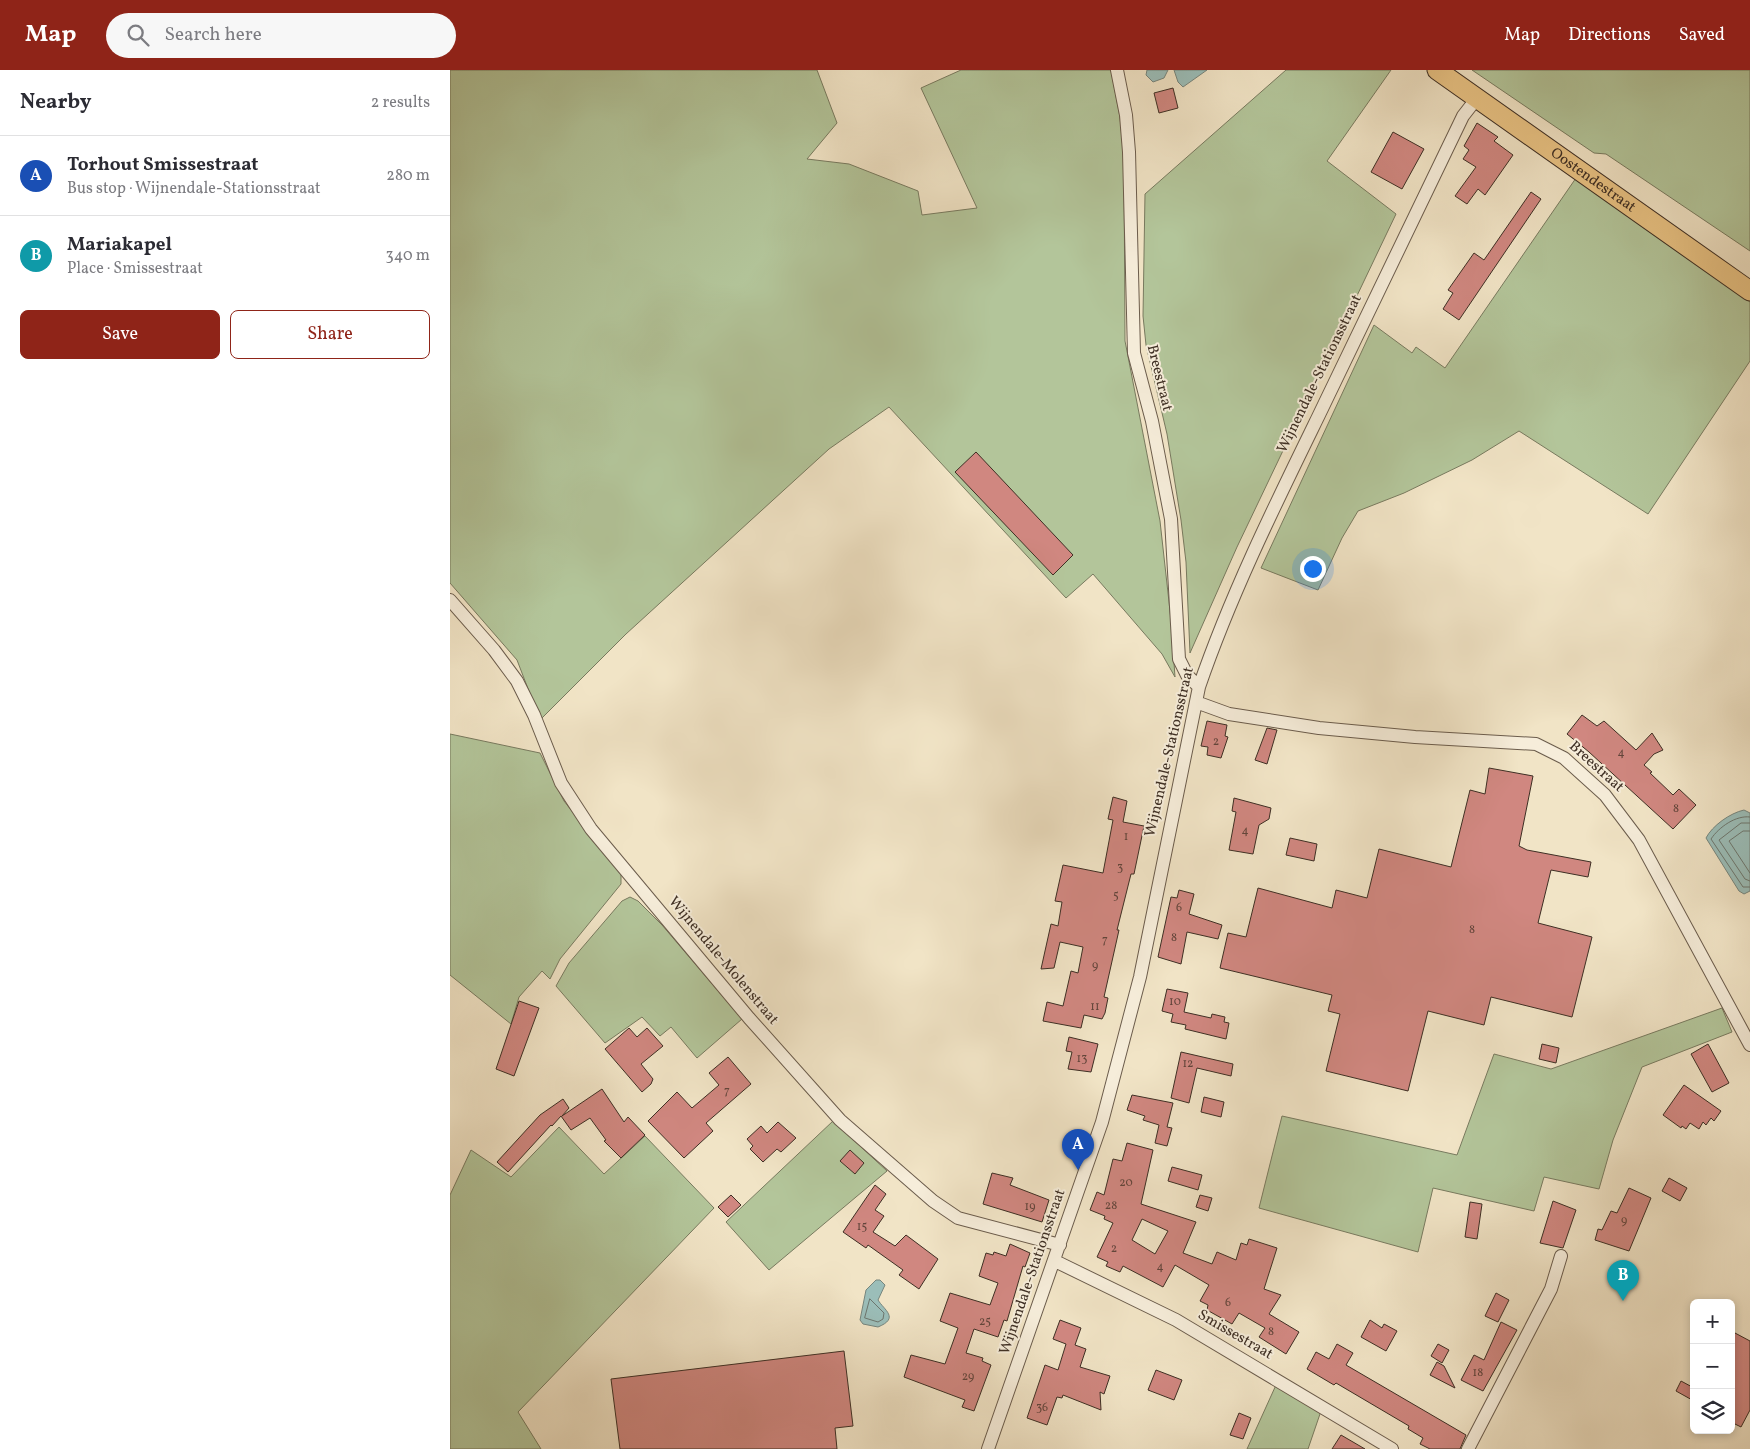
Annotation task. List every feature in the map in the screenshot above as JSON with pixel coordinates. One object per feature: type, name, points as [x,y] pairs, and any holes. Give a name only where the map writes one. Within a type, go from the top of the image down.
[{"type":"main road","name":"Oostendestraat","points":[[1437,70],[1750,291]]},
{"type":"street","name":"Breestraat","points":[[1117,70],[1126,115],[1129,152],[1134,353],[1152,420],[1171,519],[1179,659],[1187,675],[1199,687]]},
{"type":"street","name":"Wijnendale-Stationsstraat","points":[[988,1449],[1102,1122],[1140,978],[1199,687],[1238,586],[1287,481],[1463,116],[1477,98]]},
{"type":"street","name":"Wijnendale-Molenstraat","points":[[450,600],[494,650],[517,681],[534,715],[561,784],[592,829],[749,1018],[840,1120],[933,1201],[958,1218],[1060,1246]]},
{"type":"street","name":"Breestraat","points":[[1196,702],[1229,714],[1319,728],[1415,737],[1536,744],[1564,758],[1605,795],[1639,840],[1750,1045]]},
{"type":"street","points":[[1468,1449],[1551,1289],[1562,1256]]},
{"type":"street","name":"Smissestraat","points":[[1055,1261],[1176,1320],[1392,1449]]},
{"type":"green space","points":[[450,70],[817,70],[837,123],[807,159],[849,164],[918,191],[922,215],[977,208],[921,88],[961,70],[1111,70],[1120,117],[1124,160],[1125,341],[1160,521],[1175,677],[1162,654],[1093,574],[1066,598],[889,407],[829,449],[626,634],[540,720],[517,660],[450,583]]},
{"type":"green space","points":[[1286,70],[1391,70],[1327,161],[1396,214],[1237,547],[1190,653],[1186,562],[1181,520],[1167,434],[1146,345],[1143,316],[1145,194]]},
{"type":"green space","points":[[1472,70],[1750,70],[1750,251],[1606,154],[1594,153]]},
{"type":"green space","points":[[1576,178],[1750,302],[1750,361],[1648,514],[1519,431],[1472,460],[1404,493],[1358,511],[1342,538],[1318,590],[1261,568],[1374,325],[1412,353],[1416,347],[1445,368]]},
{"type":"green space","points":[[450,734],[540,753],[564,801],[621,874],[621,884],[560,959],[550,979],[542,971],[519,997],[511,1024],[450,975]]},
{"type":"green space","points":[[630,897],[638,901],[662,925],[742,1019],[697,1058],[671,1027],[660,1036],[642,1017],[605,1043],[556,986],[569,963],[622,901]]},
{"type":"green space","points":[[1722,1008],[1732,1032],[1642,1067],[1613,1140],[1599,1189],[1544,1177],[1534,1211],[1433,1188],[1418,1252],[1259,1208],[1282,1116],[1457,1155],[1494,1054],[1551,1069]]},
{"type":"green space","points":[[833,1121],[887,1171],[769,1270],[726,1222]]},
{"type":"green space","points":[[559,1127],[604,1174],[645,1136],[714,1208],[518,1412],[541,1449],[450,1449],[450,1195],[471,1150],[511,1177]]},
{"type":"green space","points":[[1276,1385],[1321,1411],[1308,1449],[1247,1449]]},
{"type":"water","points":[[1147,70],[1168,70],[1164,78],[1153,82],[1146,75]]},
{"type":"water","points":[[1174,70],[1207,70],[1183,87],[1178,82]]},
{"type":"water","points":[[1744,810],[1750,813],[1750,891],[1744,894],[1739,891],[1706,838],[1712,829],[1722,821]]},
{"type":"water","points":[[876,1280],[880,1280],[885,1285],[878,1300],[889,1317],[885,1324],[878,1327],[863,1324],[860,1320],[866,1290]]},
{"type":"building","points":[[1173,88],[1178,108],[1159,113],[1154,93]]},
{"type":"building","points":[[1477,123],[1498,137],[1494,141],[1513,155],[1485,195],[1478,189],[1467,204],[1455,196],[1476,167],[1463,159],[1469,150],[1464,146]]},
{"type":"building","points":[[1393,132],[1424,149],[1402,189],[1371,172]]},
{"type":"building","points":[[1531,192],[1541,199],[1459,320],[1443,309],[1453,293],[1448,290],[1474,253],[1484,260]]},
{"type":"building","points":[[976,452],[1073,555],[1053,575],[955,472]]},
{"type":"building","points":[[1582,715],[1597,726],[1604,721],[1636,750],[1652,733],[1663,750],[1654,754],[1644,765],[1673,795],[1679,789],[1696,805],[1673,829],[1567,734]]},
{"type":"building","points":[[1207,721],[1227,725],[1225,736],[1228,737],[1221,758],[1207,755],[1208,747],[1201,746]]},
{"type":"building","points":[[1267,728],[1277,730],[1267,764],[1255,760]]},
{"type":"building","points":[[1489,768],[1533,776],[1519,846],[1527,850],[1591,862],[1588,877],[1551,870],[1538,923],[1592,937],[1572,1017],[1491,997],[1484,1025],[1428,1011],[1408,1091],[1326,1071],[1340,1014],[1328,1011],[1332,995],[1220,968],[1228,933],[1246,937],[1258,888],[1332,908],[1336,890],[1367,898],[1379,849],[1451,867],[1470,790],[1485,794]]},
{"type":"building","points":[[1113,797],[1127,801],[1123,822],[1144,826],[1134,874],[1131,874],[1117,930],[1119,930],[1104,997],[1108,998],[1105,1013],[1102,1019],[1084,1015],[1081,1028],[1043,1021],[1047,1002],[1063,1006],[1071,971],[1078,973],[1083,947],[1060,942],[1054,968],[1041,969],[1051,924],[1058,926],[1062,902],[1055,901],[1063,865],[1103,873],[1113,820],[1108,819]]},
{"type":"building","points":[[1234,798],[1271,808],[1269,819],[1259,825],[1253,854],[1229,850],[1236,812],[1232,811]]},
{"type":"building","points":[[1290,838],[1317,844],[1314,861],[1286,855]]},
{"type":"building","points":[[1179,890],[1194,894],[1189,914],[1222,925],[1218,939],[1187,932],[1181,964],[1158,957],[1171,897],[1177,898]]},
{"type":"building","points":[[1167,989],[1188,993],[1184,1012],[1211,1018],[1212,1014],[1225,1017],[1224,1022],[1229,1023],[1226,1039],[1185,1029],[1186,1025],[1171,1022],[1173,1014],[1162,1011]]},
{"type":"building","points":[[519,1001],[539,1008],[514,1076],[496,1069]]},
{"type":"building","points":[[629,1028],[637,1037],[647,1028],[663,1046],[641,1064],[653,1079],[651,1084],[642,1092],[605,1049]]},
{"type":"building","points":[[1069,1037],[1098,1044],[1091,1072],[1068,1069],[1072,1052],[1066,1051]]},
{"type":"building","points":[[1542,1044],[1559,1048],[1556,1063],[1539,1059]]},
{"type":"building","points":[[1708,1044],[1729,1083],[1712,1092],[1691,1054]]},
{"type":"building","points":[[1181,1052],[1233,1064],[1231,1076],[1197,1068],[1189,1103],[1171,1098]]},
{"type":"building","points":[[728,1057],[751,1084],[706,1123],[713,1131],[684,1158],[648,1121],[677,1092],[692,1108],[719,1085],[709,1073]]},
{"type":"building","points":[[1684,1085],[1721,1111],[1714,1121],[1711,1118],[1706,1125],[1703,1122],[1699,1129],[1690,1123],[1686,1129],[1682,1126],[1681,1128],[1663,1115]]},
{"type":"building","points":[[602,1089],[624,1122],[628,1117],[645,1135],[621,1158],[604,1141],[606,1140],[590,1118],[571,1130],[561,1116],[508,1172],[497,1162],[540,1115],[563,1099],[569,1108],[562,1116]]},
{"type":"building","points":[[1132,1095],[1173,1103],[1167,1127],[1172,1128],[1167,1146],[1155,1143],[1159,1125],[1143,1120],[1145,1116],[1127,1110]]},
{"type":"building","points":[[1204,1097],[1224,1102],[1221,1117],[1201,1112]]},
{"type":"building","points":[[778,1122],[796,1138],[781,1152],[777,1149],[763,1162],[750,1149],[753,1146],[747,1139],[761,1126],[767,1133]]},
{"type":"building","points":[[1127,1143],[1153,1150],[1141,1204],[1196,1222],[1183,1253],[1212,1264],[1217,1252],[1236,1260],[1241,1243],[1247,1245],[1249,1239],[1277,1248],[1264,1289],[1281,1295],[1269,1314],[1299,1332],[1286,1354],[1259,1337],[1265,1328],[1239,1313],[1232,1324],[1207,1310],[1208,1305],[1200,1301],[1209,1285],[1175,1265],[1163,1287],[1123,1266],[1120,1272],[1106,1266],[1108,1262],[1097,1257],[1113,1223],[1104,1219],[1105,1216],[1090,1210],[1097,1192],[1104,1195],[1113,1159],[1122,1161]],"holes":[[[1142,1219],[1168,1231],[1155,1254],[1132,1240]]]},
{"type":"building","points":[[850,1150],[864,1163],[855,1174],[840,1161]]},
{"type":"building","points":[[1172,1167],[1202,1175],[1198,1190],[1168,1181]]},
{"type":"building","points":[[992,1173],[1013,1178],[1010,1185],[1049,1200],[1042,1222],[983,1204]]},
{"type":"building","points":[[1669,1178],[1687,1188],[1680,1201],[1662,1191]]},
{"type":"building","points":[[875,1185],[886,1194],[875,1210],[884,1216],[873,1232],[895,1246],[906,1235],[938,1259],[919,1289],[899,1275],[903,1270],[868,1245],[866,1248],[843,1232]]},
{"type":"building","points":[[1629,1188],[1651,1198],[1629,1251],[1595,1240],[1598,1229],[1602,1230],[1611,1211],[1617,1213]]},
{"type":"building","points":[[731,1195],[741,1205],[728,1217],[718,1207]]},
{"type":"building","points":[[1200,1195],[1212,1198],[1208,1211],[1196,1207]]},
{"type":"building","points":[[1553,1201],[1576,1210],[1563,1248],[1540,1243]]},
{"type":"building","points":[[1470,1202],[1482,1204],[1477,1239],[1465,1237]]},
{"type":"building","points":[[1010,1244],[1030,1253],[1025,1267],[1023,1266],[1007,1321],[1004,1320],[998,1337],[974,1329],[966,1353],[983,1358],[982,1361],[991,1365],[974,1411],[962,1407],[965,1400],[904,1377],[911,1355],[945,1364],[958,1328],[940,1321],[950,1293],[990,1305],[998,1283],[979,1276],[986,1253],[993,1255],[994,1252],[1006,1256]]},
{"type":"building","points":[[1496,1293],[1509,1300],[1498,1322],[1485,1316]]},
{"type":"building","points":[[1060,1320],[1081,1328],[1075,1345],[1086,1349],[1080,1367],[1110,1376],[1104,1394],[1100,1392],[1101,1410],[1063,1395],[1062,1398],[1057,1397],[1047,1425],[1027,1418],[1045,1365],[1058,1370],[1066,1344],[1053,1339]]},
{"type":"building","points":[[1370,1320],[1382,1328],[1384,1324],[1397,1331],[1386,1351],[1361,1337]]},
{"type":"building","points":[[1501,1322],[1517,1330],[1483,1391],[1461,1380],[1474,1355],[1484,1360]]},
{"type":"building","points":[[1735,1333],[1750,1341],[1750,1410],[1741,1427],[1735,1424]]},
{"type":"building","points":[[1337,1344],[1353,1353],[1346,1365],[1466,1435],[1460,1449],[1430,1449],[1420,1444],[1423,1438],[1408,1429],[1409,1426],[1336,1383],[1334,1385],[1307,1369],[1316,1352],[1329,1359]]},
{"type":"building","points":[[1438,1344],[1449,1350],[1442,1363],[1431,1356]]},
{"type":"building","points":[[844,1351],[853,1426],[835,1428],[837,1449],[620,1449],[611,1379]]},
{"type":"building","points":[[1437,1362],[1444,1366],[1455,1388],[1430,1375]]},
{"type":"building","points":[[1156,1370],[1182,1380],[1174,1400],[1148,1390]]},
{"type":"building","points":[[1681,1381],[1690,1386],[1690,1399],[1676,1391]]},
{"type":"building","points":[[1239,1413],[1251,1418],[1243,1439],[1230,1435]]},
{"type":"building","points":[[1341,1435],[1365,1449],[1332,1449]]},
{"type":"place","name":"Torhout Smissestraat","points":[[1078,1170]]},
{"type":"place","name":"Mariakapel","points":[[1623,1301]]}]
